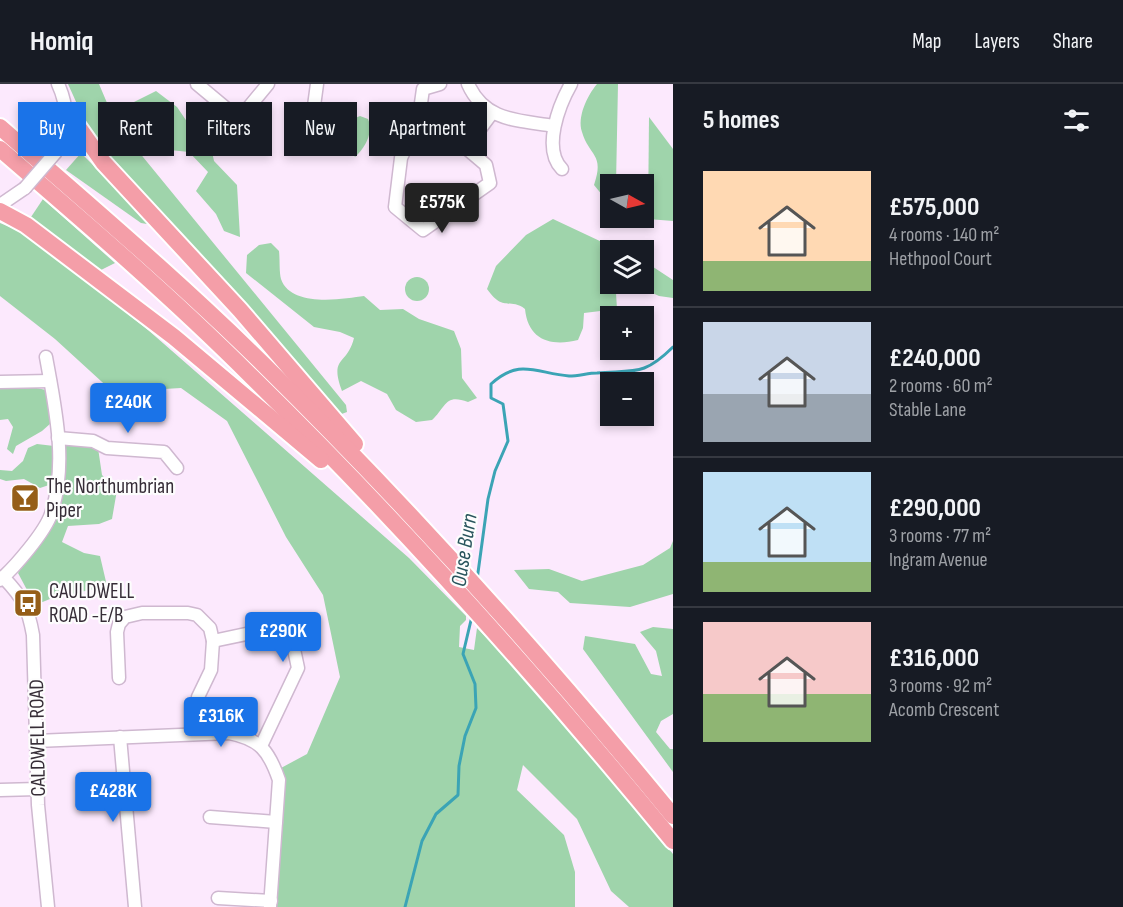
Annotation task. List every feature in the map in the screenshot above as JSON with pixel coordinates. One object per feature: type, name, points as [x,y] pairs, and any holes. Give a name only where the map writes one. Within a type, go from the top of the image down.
[{"type":"highway","points":[[0,127],[123,234],[262,363],[476,598],[547,664],[673,816]]},
{"type":"highway","points":[[86,138],[103,162],[295,372],[351,438],[394,509]]},
{"type":"highway","points":[[0,149],[183,311],[394,509]]},
{"type":"highway","points":[[0,211],[26,225],[394,509]]},
{"type":"highway","points":[[476,598],[542,684],[673,842]]},
{"type":"street","points":[[58,84],[64,102]]},
{"type":"street","points":[[197,84],[239,119],[268,84]]},
{"type":"street","points":[[315,102],[317,84]]},
{"type":"street","points":[[440,84],[423,89],[419,117],[401,158],[397,188],[395,207],[423,230],[490,183],[486,165],[466,148],[492,113]]},
{"type":"street","points":[[468,84],[473,95],[492,113],[554,126]]},
{"type":"street","points":[[562,169],[556,157],[554,126],[558,111],[571,84]]},
{"type":"street","points":[[0,204],[26,188],[53,156]]},
{"type":"street","points":[[2,578],[29,548],[51,515],[58,481],[58,438],[46,357]]},
{"type":"street","points":[[0,382],[50,381]]},
{"type":"street","points":[[58,438],[93,441],[107,448],[164,452],[177,468]]},
{"type":"street","name":"CALDWELL ROAD","points":[[2,578],[22,597],[28,609],[36,677],[38,789],[48,907]]},
{"type":"street","points":[[119,678],[119,624],[132,614],[188,613],[197,615],[210,628],[213,641],[211,670],[198,697],[199,733]]},
{"type":"street","points":[[213,641],[275,628],[286,630],[291,635],[298,668],[261,746]]},
{"type":"street","points":[[118,662],[131,662]]},
{"type":"street","points":[[36,741],[229,733],[244,736],[261,746],[273,761],[279,780],[271,904],[218,898]]},
{"type":"street","points":[[120,737],[135,907]]},
{"type":"street","points":[[0,790],[38,789]]},
{"type":"street","points":[[210,817],[276,822]]},
{"type":"green space","points":[[68,84],[99,84],[107,102],[98,102],[98,144],[86,124],[86,102],[76,102]]},
{"type":"green space","points":[[597,84],[618,84],[616,174],[600,174],[600,192],[594,185],[597,161],[585,140],[581,126],[584,107]]},
{"type":"green space","points":[[156,91],[170,102],[134,102]]},
{"type":"green space","points":[[174,105],[186,120],[186,152],[174,150]]},
{"type":"green space","points":[[360,116],[368,119],[369,134],[357,155],[357,118]]},
{"type":"green space","points":[[649,117],[673,149],[673,221],[654,219],[654,174],[648,174]]},
{"type":"green space","points":[[78,156],[84,156],[153,225],[141,223],[66,170]]},
{"type":"green space","points":[[107,156],[142,156],[346,405],[347,412],[339,415]]},
{"type":"green space","points":[[193,156],[213,156],[214,161],[237,185],[240,237],[224,231],[216,214],[196,191],[208,172]]},
{"type":"green space","points":[[43,199],[115,263],[101,270],[29,220]]},
{"type":"green space","points":[[553,219],[600,241],[600,294],[616,294],[617,306],[600,306],[600,311],[584,313],[583,328],[578,340],[559,342],[542,339],[531,328],[525,309],[515,304],[498,301],[487,289],[496,266],[526,235]]},
{"type":"green space","points":[[0,223],[29,235],[148,330],[409,558],[466,616],[466,620],[460,626],[459,647],[474,650],[477,628],[517,669],[673,854],[673,907],[629,907],[611,891],[577,819],[523,765],[517,790],[564,835],[575,872],[575,907],[276,907],[283,776],[281,768],[307,754],[340,677],[323,595],[286,537],[227,421],[181,388],[113,392],[55,339],[0,296]]},
{"type":"green space","points":[[271,243],[279,251],[281,279],[295,294],[318,300],[364,296],[380,310],[403,309],[419,319],[454,331],[461,349],[462,378],[477,398],[468,402],[450,400],[432,420],[416,422],[396,410],[387,394],[361,381],[342,391],[338,380],[338,366],[351,347],[354,338],[340,332],[314,327],[246,273],[247,255],[259,245]]},
{"type":"green space","points":[[654,268],[673,280],[673,298],[654,294]]},
{"type":"green space","points":[[417,277],[422,278],[428,284],[428,294],[422,300],[417,301],[412,300],[406,294],[405,289],[406,284],[412,278]]},
{"type":"green space","points":[[27,386],[46,390],[51,408],[51,423],[16,446],[13,454],[7,449],[13,427],[8,419],[0,420],[0,388]]},
{"type":"green space","points":[[62,443],[98,448],[102,475],[117,490],[112,519],[99,524],[68,526],[62,542],[84,553],[100,556],[107,586],[50,599],[35,605],[18,573],[56,520],[65,480]]},
{"type":"green space","points":[[37,444],[54,446],[52,484],[40,488],[24,479],[6,481],[0,479],[0,470],[12,471],[23,461],[28,448]]},
{"type":"green space","points":[[673,541],[673,594],[630,607],[570,603],[558,592],[529,589],[514,570],[549,569],[582,581],[643,565],[670,548]]},
{"type":"green space","points":[[653,627],[673,629],[673,714],[661,721],[656,732],[670,749],[673,749],[673,772],[583,649],[585,636],[635,644],[651,674],[662,676],[656,651],[640,632]]},
{"type":"building","name":"The Northumbrian Piper","points":[[21,485],[37,495],[29,511],[12,501]]},
{"type":"waterway","name":"Ouse Burn","points":[[477,580],[488,499],[495,471],[508,441],[503,404],[491,398],[491,384],[510,371],[519,369],[569,376],[638,370],[654,363],[673,347]]},
{"type":"waterway","name":"Ouse Burn","points":[[405,907],[422,841],[436,814],[458,795],[459,766],[465,736],[476,708],[475,684],[463,654],[472,616]]},
{"type":"place","name":"The Northumbrian Piper","points":[[25,498]]},
{"type":"place","name":"CAULDWELL ROAD -E/B","points":[[28,603]]}]
